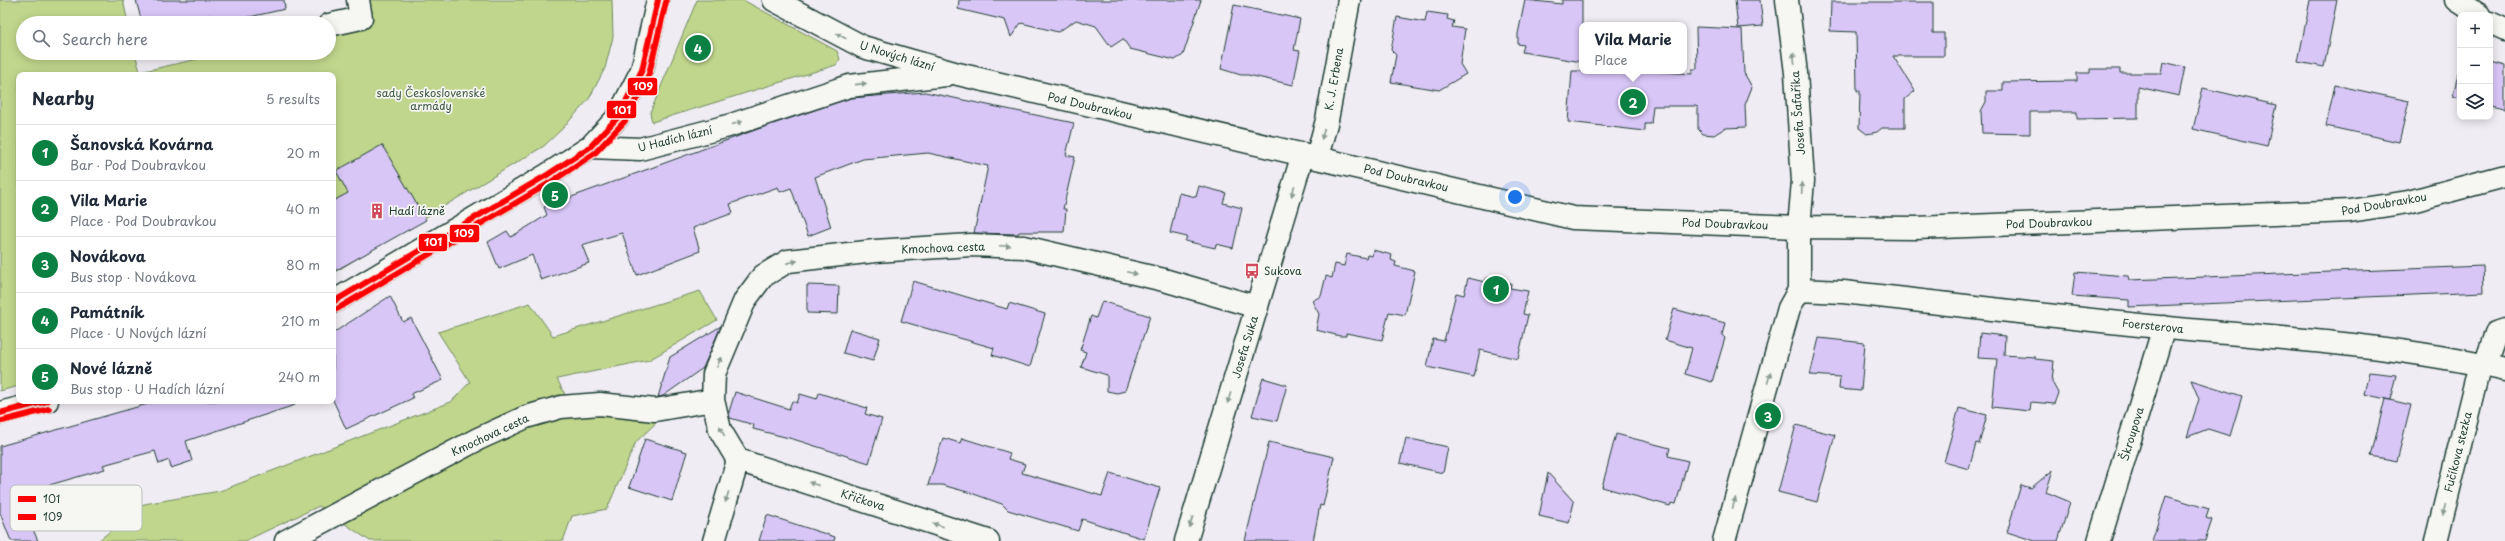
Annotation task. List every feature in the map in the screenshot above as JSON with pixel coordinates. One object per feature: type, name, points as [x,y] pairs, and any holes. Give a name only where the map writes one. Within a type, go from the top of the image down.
[{"type":"street","points":[[336,23],[361,18],[358,0]]},
{"type":"street","points":[[336,300],[547,175],[590,147],[618,117],[642,70],[658,0]]},
{"type":"street","name":"U Nových lázní","points":[[774,0],[863,47],[958,74]]},
{"type":"street","name":"K. J. Erbena","points":[[1310,156],[1327,120],[1349,0]]},
{"type":"street","name":"Josefa Šafaříka","points":[[1787,0],[1796,72],[1803,181],[1799,227],[1799,290]]},
{"type":"street","points":[[2456,0],[2474,12]]},
{"type":"street","points":[[2493,24],[2505,30]]},
{"type":"street","name":"U Hadích lázní","points":[[590,147],[640,149],[728,126],[849,86],[958,74]]},
{"type":"street","name":"Pod Doubravkou","points":[[958,74],[1573,218],[1799,227],[1924,227],[2350,212],[2408,202],[2505,176]]},
{"type":"street","name":"Josefa Suka","points":[[1186,541],[1257,307],[1310,156]]},
{"type":"street","name":"Kmochova cesta","points":[[738,460],[720,430],[712,400],[714,374],[745,300],[763,276],[788,261],[876,251],[971,245],[1024,247],[1164,280],[1257,307]]},
{"type":"street","points":[[1724,541],[1789,308],[1799,290]]},
{"type":"street","name":"Foersterova","points":[[1799,290],[1843,292],[2164,327],[2295,338],[2490,366]]},
{"type":"street","name":"Škroupova","points":[[2099,541],[2164,327]]},
{"type":"street","name":"Fučíkova stezka","points":[[2436,541],[2490,366],[2496,333],[2505,330]]},
{"type":"street","name":"Kmochova cesta","points":[[286,541],[472,442],[526,417],[561,407],[600,404],[655,410],[712,400]]},
{"type":"street","points":[[0,413],[35,404]]},
{"type":"street","points":[[714,541],[738,460]]},
{"type":"street","name":"Křičkova","points":[[738,460],[988,541]]},
{"type":"green space","name":"sady Československé armády","points":[[0,0],[123,0],[126,16],[16,16],[16,60],[137,60],[140,72],[16,72],[16,387],[0,391]]},
{"type":"green space","name":"sady Československé armády","points":[[368,0],[612,0],[613,37],[605,68],[589,99],[563,128],[544,146],[336,271],[336,72],[140,72],[193,60],[336,60],[336,27],[372,19]]},
{"type":"green space","points":[[697,0],[743,0],[837,51],[840,59],[836,65],[652,122],[650,113]]},
{"type":"green space","points":[[700,291],[717,320],[649,360],[557,379],[576,416],[662,417],[636,442],[607,509],[572,516],[563,541],[370,541],[319,506],[245,541],[98,541],[110,531],[142,531],[142,506],[144,504],[220,491],[451,402],[470,382],[438,332],[530,303],[553,336]]},
{"type":"building","points":[[136,0],[284,0],[285,9],[254,16],[140,16]]},
{"type":"building","points":[[959,0],[1201,0],[1183,55],[1175,60],[1130,49],[1123,39],[1111,47],[1096,26],[1076,20],[1058,32],[1021,23],[1011,37],[1005,20],[958,9]]},
{"type":"building","points":[[1525,0],[1562,4],[1562,0],[1582,0],[1582,22],[1579,22],[1579,62],[1522,52],[1524,45],[1518,44],[1518,34]]},
{"type":"building","points":[[1735,0],[1760,0],[1763,26],[1738,28]]},
{"type":"building","points":[[2310,0],[2337,0],[2324,67],[2298,62]]},
{"type":"building","points":[[1831,2],[1933,2],[1933,33],[1944,33],[1944,56],[1893,56],[1915,91],[1905,99],[1905,128],[1882,128],[1877,132],[1867,134],[1859,128],[1860,91],[1857,91],[1856,32],[1830,31]]},
{"type":"building","points":[[1234,5],[1300,19],[1294,50],[1300,51],[1293,85],[1248,75],[1241,75],[1221,69]]},
{"type":"building","points":[[1427,12],[1448,15],[1447,19],[1454,21],[1452,27],[1465,29],[1460,64],[1466,74],[1439,90],[1391,82],[1396,55],[1391,50],[1397,17],[1425,22]]},
{"type":"building","points":[[1696,27],[1742,29],[1744,73],[1752,87],[1745,105],[1746,127],[1725,128],[1714,135],[1703,134],[1698,129],[1698,107],[1695,106],[1653,106],[1651,124],[1645,124],[1645,131],[1568,122],[1572,71],[1579,71],[1579,74],[1692,74],[1692,69],[1697,69]]},
{"type":"building","points":[[2163,62],[2185,67],[2179,96],[2138,87],[2138,118],[2077,119],[2077,112],[2030,112],[2030,134],[1982,133],[1981,111],[1986,102],[1986,91],[2003,91],[2003,82],[2077,81],[2077,73],[2090,73],[2090,69],[2120,69],[2120,73],[2161,73]]},
{"type":"building","points":[[2493,62],[2505,65],[2505,108],[2493,106]]},
{"type":"building","points":[[2457,78],[2457,97],[2453,96]]},
{"type":"building","points":[[2335,85],[2409,101],[2399,142],[2326,126]]},
{"type":"building","points":[[2203,88],[2276,105],[2267,146],[2193,129]]},
{"type":"building","points":[[925,92],[1074,123],[1066,155],[1075,157],[1063,209],[1066,209],[1064,232],[1019,232],[1018,234],[974,233],[988,166],[928,153],[863,159],[815,177],[831,227],[808,236],[791,188],[780,192],[778,187],[730,204],[733,213],[693,228],[700,251],[637,275],[622,233],[582,245],[589,263],[541,280],[532,255],[499,269],[488,242],[507,231],[511,237],[547,215],[544,207],[758,129],[851,98]]},
{"type":"building","name":"Hadí lázně","points":[[382,145],[426,220],[336,270],[336,199],[348,193],[336,171]]},
{"type":"building","points":[[1199,186],[1226,193],[1223,203],[1242,208],[1233,248],[1216,244],[1215,248],[1185,241],[1187,237],[1170,233],[1179,193],[1196,197]]},
{"type":"building","points":[[1373,250],[1392,255],[1391,260],[1396,262],[1395,266],[1415,271],[1405,315],[1389,312],[1382,340],[1346,333],[1346,336],[1340,336],[1316,330],[1319,314],[1312,301],[1321,296],[1326,276],[1332,278],[1335,264],[1344,266],[1347,254],[1366,258],[1367,255],[1372,256]]},
{"type":"building","points":[[2483,266],[2484,292],[2129,307],[2129,300],[2072,296],[2075,272],[2128,276],[2129,280]]},
{"type":"building","points":[[1468,278],[1485,282],[1486,278],[1511,284],[1510,288],[1528,291],[1523,314],[1528,315],[1518,359],[1480,350],[1474,377],[1427,367],[1433,339],[1444,341],[1456,293],[1464,295]]},
{"type":"building","points":[[913,281],[1007,309],[1009,303],[1045,314],[1030,367],[992,355],[994,348],[901,321]]},
{"type":"building","points":[[807,285],[839,286],[838,314],[807,313]]},
{"type":"building","points":[[390,296],[403,322],[411,318],[443,380],[411,394],[413,398],[346,429],[335,404],[336,404],[336,331]]},
{"type":"building","points":[[1102,301],[1150,316],[1125,391],[1117,393],[1107,391],[1107,375],[1081,367],[1086,352],[1080,350],[1091,316],[1096,318]]},
{"type":"building","points":[[1674,309],[1725,323],[1722,335],[1725,338],[1712,382],[1685,374],[1692,348],[1665,340]]},
{"type":"building","points":[[721,326],[703,368],[663,396],[658,397],[670,357]]},
{"type":"building","points":[[850,329],[880,338],[873,361],[843,353]]},
{"type":"building","points":[[1980,333],[2005,336],[2004,355],[2035,357],[2035,359],[2054,361],[2052,382],[2058,393],[2054,404],[2031,402],[2030,411],[1992,407],[1997,359],[1978,358]]},
{"type":"building","points":[[1819,338],[1865,343],[1861,391],[1839,389],[1840,377],[1810,375]]},
{"type":"building","points":[[2369,372],[2396,375],[2390,400],[2364,394]]},
{"type":"building","points":[[1263,378],[1287,385],[1277,421],[1252,416]]},
{"type":"building","points":[[2191,380],[2242,396],[2230,436],[2208,429],[2187,437],[2199,399]]},
{"type":"building","points":[[735,392],[789,409],[792,401],[797,403],[800,394],[817,399],[819,393],[867,408],[865,414],[882,419],[869,463],[793,439],[753,429],[754,425],[730,418],[729,412]]},
{"type":"building","points":[[2385,399],[2411,405],[2397,461],[2371,456]]},
{"type":"building","points":[[147,404],[295,405],[186,441],[192,461],[171,468],[169,460],[159,464],[155,451],[103,465],[105,469],[49,485],[10,485],[10,531],[34,531],[38,541],[11,541],[0,513],[0,446]]},
{"type":"building","points":[[1959,408],[1987,415],[1979,444],[1976,443],[1969,469],[1944,462]]},
{"type":"building","points":[[1796,425],[1835,435],[1817,502],[1778,492]]},
{"type":"building","points":[[1616,434],[1670,448],[1668,456],[1688,461],[1676,504],[1671,503],[1670,506],[1602,487]]},
{"type":"building","points":[[943,438],[960,443],[962,438],[1010,453],[1008,459],[1025,464],[1022,473],[1102,496],[1110,473],[1160,488],[1144,539],[1082,519],[1078,531],[1008,510],[1002,504],[971,493],[942,485],[928,485]]},
{"type":"building","points":[[1406,438],[1448,447],[1443,473],[1400,463]]},
{"type":"building","points":[[645,439],[687,452],[672,501],[629,487]]},
{"type":"building","points":[[1269,442],[1334,457],[1323,506],[1320,505],[1313,541],[1245,541]]},
{"type":"building","points":[[2053,470],[2046,492],[2070,502],[2058,541],[2035,541],[2007,532],[2021,485],[2031,488]]},
{"type":"building","points":[[1548,473],[1574,502],[1569,523],[1539,516]]},
{"type":"building","points":[[2166,496],[2209,509],[2206,518],[2212,520],[2205,541],[2152,541]]},
{"type":"building","points":[[767,515],[835,537],[834,541],[759,541]]},
{"type":"transit line","name":"101","points":[[336,300],[547,175],[590,147],[618,117],[642,70],[658,0]]},
{"type":"transit line","name":"109","points":[[337,309],[551,182],[595,153],[625,121],[649,74],[666,2]]},
{"type":"transit line","name":"101","points":[[0,413],[35,404]]},
{"type":"transit line","name":"109","points":[[2,421],[49,409]]},
{"type":"place","name":"Památník","points":[[698,48]]},
{"type":"place","name":"Vila Marie","points":[[1633,102]]},
{"type":"place","name":"Nové lázně","points":[[555,195]]},
{"type":"place","name":"Hadí lázně","points":[[377,211]]},
{"type":"place","name":"Sukova","points":[[1252,271]]},
{"type":"place","name":"Šanovská Kovárna","points":[[1496,289]]},
{"type":"place","name":"Novákova","points":[[1768,416]]}]
